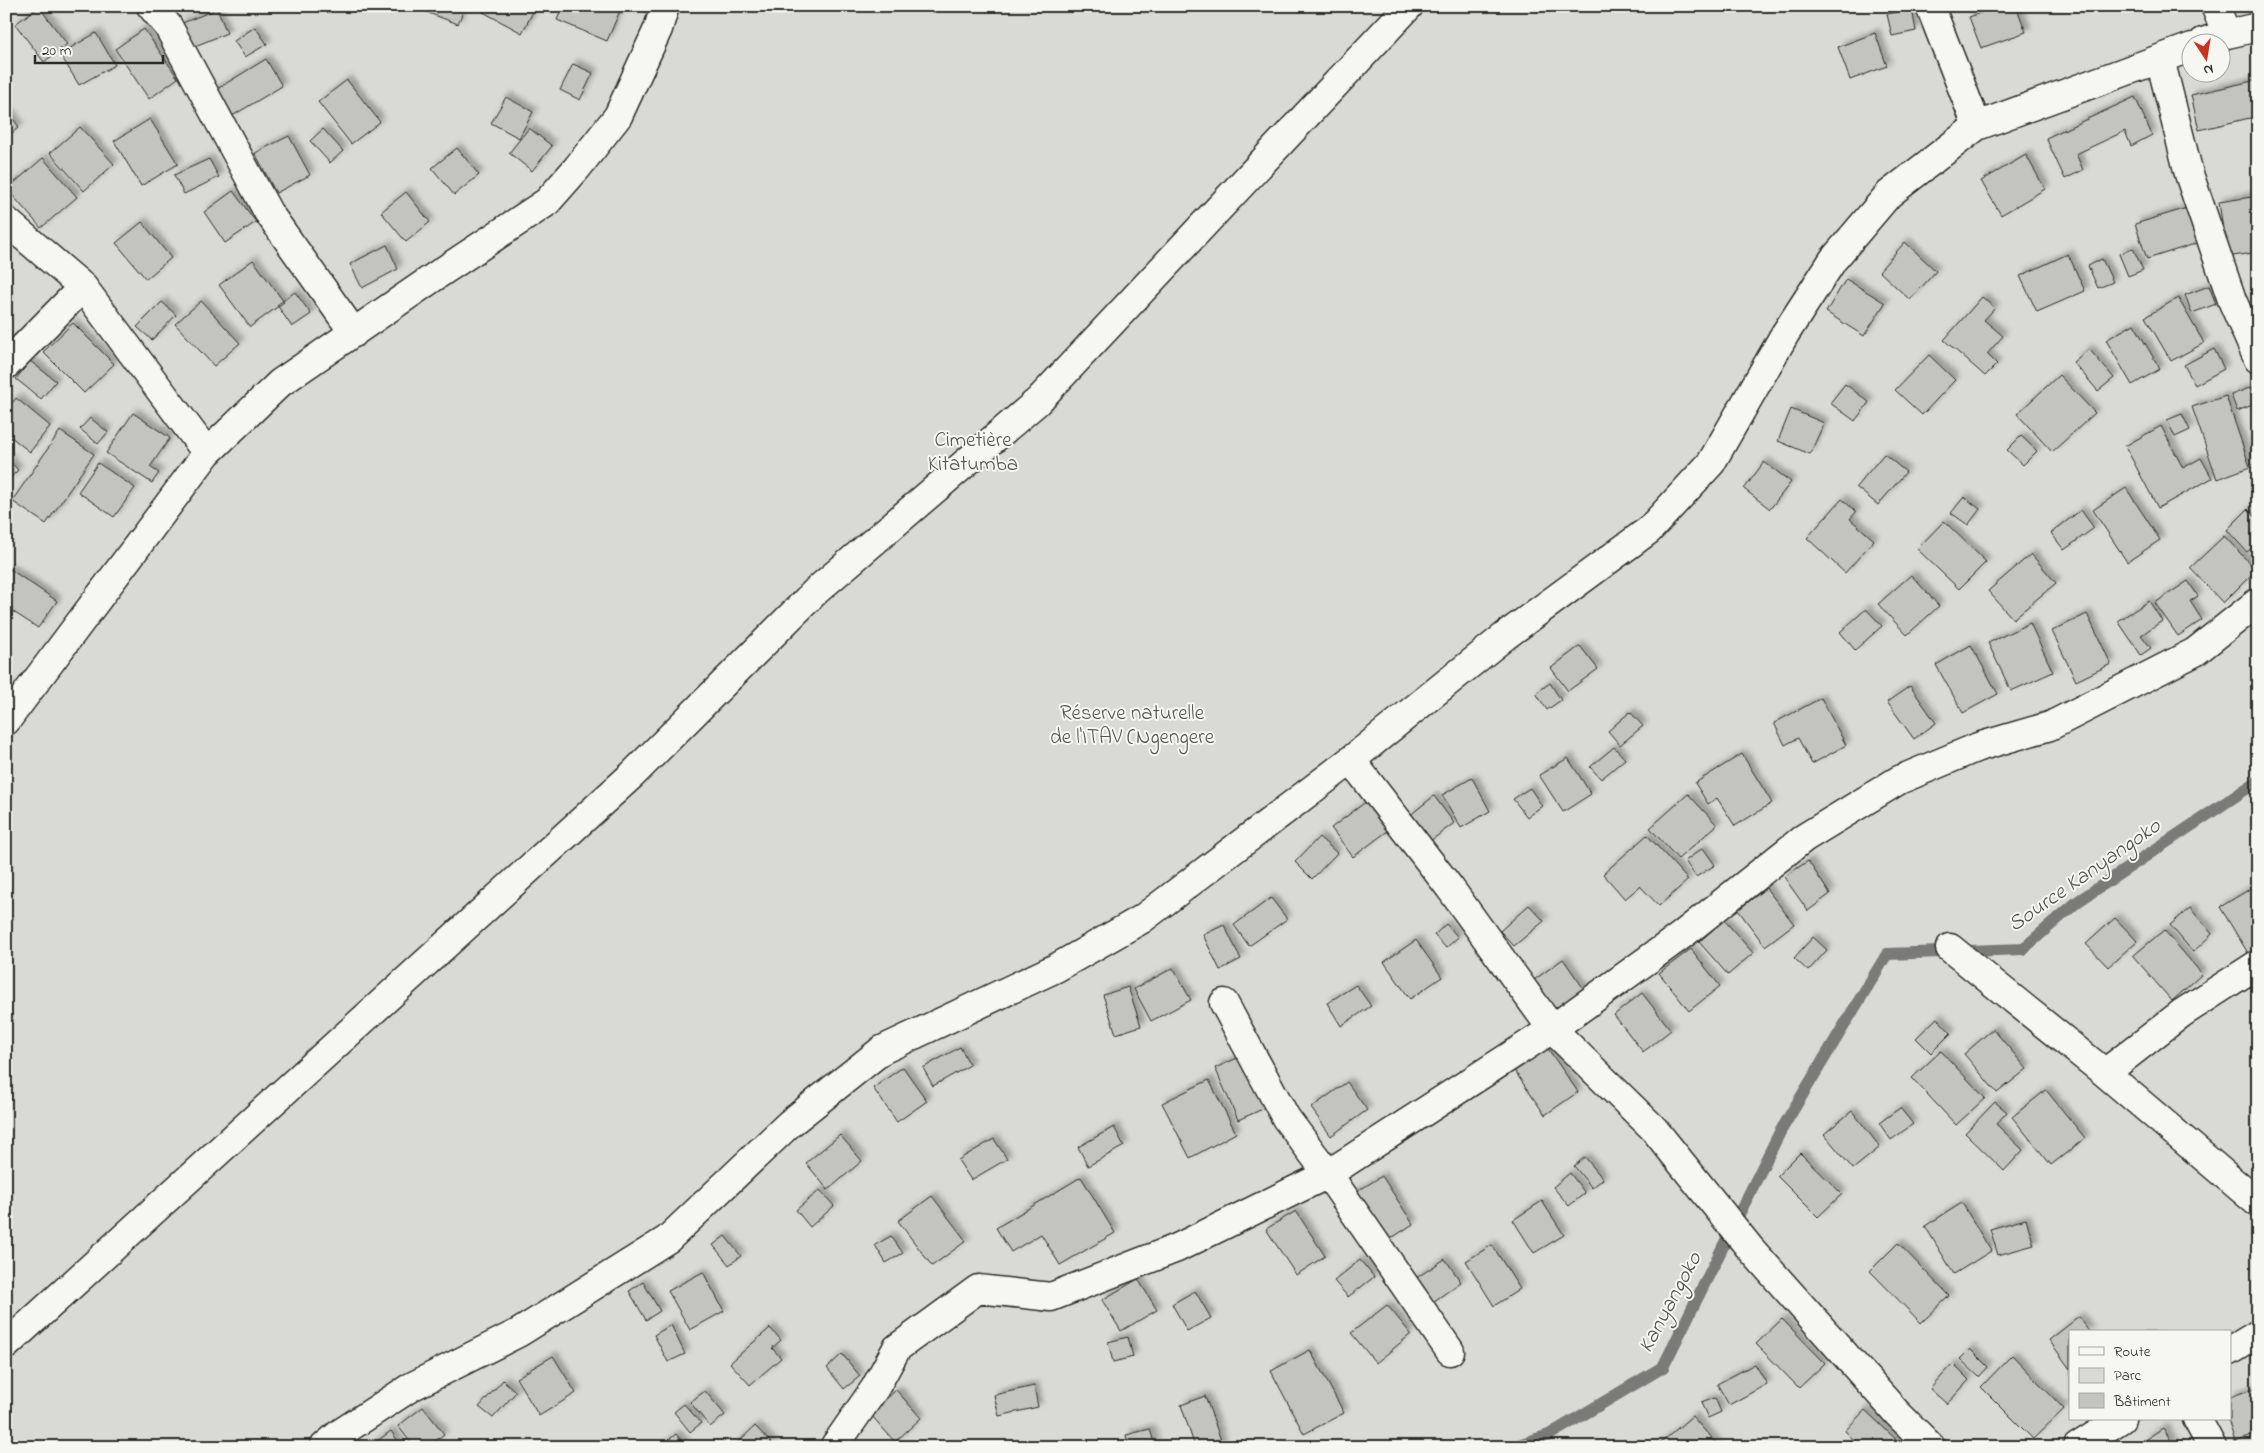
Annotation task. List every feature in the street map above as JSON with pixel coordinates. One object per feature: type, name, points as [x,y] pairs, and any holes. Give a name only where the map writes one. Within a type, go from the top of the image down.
[{"type":"street","points":[[151,6],[168,26],[268,212],[354,334]]},
{"type":"street","points":[[6,721],[207,453],[280,383],[547,202],[618,116],[658,29],[665,6]]},
{"type":"street","points":[[6,1345],[632,775],[816,591],[1038,401],[1410,6]]},
{"type":"street","points":[[1930,6],[1977,126]]},
{"type":"street","points":[[2215,6],[2215,32]]},
{"type":"street","points":[[2232,34],[2258,27]]},
{"type":"street","points":[[324,1447],[339,1434],[411,1387],[520,1332],[668,1239],[789,1124],[882,1050],[1056,968],[1142,919],[1351,760],[1505,636],[1650,530],[1711,462],[1785,334],[1833,260],[1889,194],[1977,126],[2182,51]]},
{"type":"street","points":[[2160,59],[2189,174],[2232,300],[2258,359]]},
{"type":"street","points":[[6,221],[83,286],[207,453]]},
{"type":"street","points":[[6,365],[83,286]]},
{"type":"street","points":[[834,1447],[874,1388],[897,1348],[978,1289],[1052,1297],[1177,1248],[1328,1174],[1552,1028],[1682,935],[1804,838],[1851,809],[1899,780],[1978,747],[2059,722],[2195,652],[2258,602]]},
{"type":"street","points":[[1351,760],[1450,888],[1552,1028],[1654,1129],[1749,1247],[1897,1413],[1931,1447]]},
{"type":"street","points":[[1950,948],[2105,1073],[2258,1203]]},
{"type":"street","points":[[2105,1073],[2182,1013],[2258,964]]},
{"type":"street","points":[[1224,1003],[1286,1118],[1328,1174],[1450,1351]]},
{"type":"street","points":[[2232,1350],[2258,1334]]},
{"type":"street","points":[[2077,1447],[2119,1420]]},
{"type":"street","points":[[2198,1420],[2212,1447]]},
{"type":"green space","name":"Réserve naturelle de l'ITAV (Ngengere","points":[[6,6],[2258,6],[2258,1447],[6,1447]]},
{"type":"building","points":[[158,6],[187,6],[167,19]]},
{"type":"building","points":[[410,6],[465,6],[458,24]]},
{"type":"building","points":[[486,6],[536,6],[522,33],[483,12]]},
{"type":"building","points":[[563,6],[622,6],[607,41],[557,20]]},
{"type":"building","points":[[1999,6],[2016,6],[2026,32],[1981,48],[1969,17]]},
{"type":"building","points":[[39,7],[67,44],[44,62],[15,24]]},
{"type":"building","points":[[217,9],[227,33],[190,48],[180,24]]},
{"type":"building","points":[[1912,9],[1916,31],[1892,36],[1887,14]]},
{"type":"building","points":[[255,27],[267,44],[245,57],[234,41]]},
{"type":"building","points":[[144,29],[178,78],[149,99],[115,49]]},
{"type":"building","points":[[96,33],[115,65],[79,85],[60,54]]},
{"type":"building","points":[[1875,33],[1887,66],[1850,80],[1838,47]]},
{"type":"building","points":[[266,59],[282,86],[227,119],[212,92]]},
{"type":"building","points":[[573,64],[593,73],[580,100],[560,90]]},
{"type":"building","points":[[347,80],[380,122],[351,144],[318,102]]},
{"type":"building","points":[[2257,80],[2258,116],[2199,130],[2191,95]]},
{"type":"building","points":[[506,97],[533,112],[519,138],[491,123]]},
{"type":"building","points":[[2135,97],[2152,135],[2131,146],[2125,131],[2076,154],[2083,170],[2065,179],[2046,138]]},
{"type":"building","points":[[6,109],[19,127],[6,138]]},
{"type":"building","points":[[150,119],[178,164],[141,186],[114,141]]},
{"type":"building","points":[[80,127],[114,164],[84,191],[50,153]]},
{"type":"building","points":[[529,128],[552,146],[532,171],[509,153]]},
{"type":"building","points":[[323,129],[343,151],[330,163],[310,141]]},
{"type":"building","points":[[289,136],[310,175],[276,193],[255,153]]},
{"type":"building","points":[[457,148],[479,175],[454,195],[432,168]]},
{"type":"building","points":[[2026,155],[2045,189],[2001,215],[1981,181]]},
{"type":"building","points":[[43,158],[77,197],[41,228],[7,189]]},
{"type":"building","points":[[209,159],[219,177],[184,194],[174,175]]},
{"type":"building","points":[[233,191],[256,222],[225,243],[204,212]]},
{"type":"building","points":[[406,192],[430,222],[406,242],[381,212]]},
{"type":"building","points":[[2258,196],[2258,252],[2227,257],[2219,202]]},
{"type":"building","points":[[2187,208],[2198,243],[2147,259],[2135,224]]},
{"type":"building","points":[[142,222],[171,258],[146,279],[116,243]]},
{"type":"building","points":[[1905,242],[1936,271],[1910,300],[1879,271]]},
{"type":"building","points":[[387,245],[398,269],[362,288],[350,264]]},
{"type":"building","points":[[2133,248],[2143,270],[2128,276],[2119,254]]},
{"type":"building","points":[[2068,254],[2085,291],[2037,312],[2020,276]]},
{"type":"building","points":[[2102,259],[2113,282],[2098,288],[2088,266]]},
{"type":"building","points":[[253,260],[284,302],[250,327],[219,285]]},
{"type":"building","points":[[1846,279],[1885,303],[1864,336],[1826,312]]},
{"type":"building","points":[[2209,286],[2216,304],[2192,313],[2185,295]]},
{"type":"building","points":[[295,292],[311,314],[292,327],[277,305]]},
{"type":"building","points":[[1982,297],[1995,308],[1984,320],[2003,336],[1987,354],[1997,364],[1985,376],[1944,340]]},
{"type":"building","points":[[2178,298],[2204,343],[2171,361],[2145,317]]},
{"type":"building","points":[[201,301],[240,343],[214,366],[175,324]]},
{"type":"building","points":[[162,302],[176,315],[152,340],[137,327]]},
{"type":"building","points":[[73,323],[114,364],[84,393],[43,352]]},
{"type":"building","points":[[2134,324],[2160,369],[2132,385],[2106,340]]},
{"type":"building","points":[[2089,349],[2114,378],[2098,391],[2073,362]]},
{"type":"building","points":[[2214,349],[2224,369],[2195,385],[2184,365]]},
{"type":"building","points":[[1929,355],[1955,380],[1922,415],[1895,390]]},
{"type":"building","points":[[30,361],[56,381],[41,399],[16,379]]},
{"type":"building","points":[[2059,375],[2095,413],[2052,452],[2017,414]]},
{"type":"building","points":[[1845,384],[1869,402],[1855,421],[1830,403]]},
{"type":"building","points":[[2252,387],[2258,403],[2237,411],[2231,395]]},
{"type":"building","points":[[2226,396],[2250,467],[2217,479],[2192,407]]},
{"type":"building","points":[[16,398],[50,426],[30,452],[6,433],[6,411]]},
{"type":"building","points":[[1791,409],[1824,423],[1810,454],[1778,441]]},
{"type":"building","points":[[133,413],[170,438],[150,467],[159,473],[152,483],[106,453]]},
{"type":"building","points":[[2182,414],[2190,430],[2175,437],[2167,420]]},
{"type":"building","points":[[90,418],[108,432],[98,444],[80,429]]},
{"type":"building","points":[[2161,426],[2183,468],[2201,458],[2212,478],[2158,508],[2125,446]]},
{"type":"building","points":[[60,431],[94,454],[46,524],[12,501]]},
{"type":"building","points":[[2021,436],[2037,451],[2023,465],[2007,450]]},
{"type":"building","points":[[1884,454],[1906,472],[1878,505],[1856,487]]},
{"type":"building","points":[[6,459],[18,470],[6,482]]},
{"type":"building","points":[[1764,462],[1791,482],[1770,509],[1744,489]]},
{"type":"building","points":[[98,463],[135,488],[114,517],[78,492]]},
{"type":"building","points":[[2126,488],[2160,540],[2127,562],[2093,510]]},
{"type":"building","points":[[1964,497],[1980,509],[1968,525],[1951,513]]},
{"type":"building","points":[[1842,499],[1856,512],[1850,519],[1874,540],[1845,573],[1807,538]]},
{"type":"building","points":[[2248,509],[2258,520],[2258,542],[2247,552],[2227,530]]},
{"type":"building","points":[[2081,510],[2094,528],[2064,550],[2051,533]]},
{"type":"building","points":[[1944,521],[1986,562],[1959,589],[1917,549]]},
{"type":"building","points":[[2224,536],[2256,570],[2223,603],[2190,568]]},
{"type":"building","points":[[2031,554],[2056,583],[2013,619],[1988,591]]},
{"type":"building","points":[[8,568],[57,601],[38,628],[6,607],[6,571]]},
{"type":"building","points":[[1911,575],[1939,606],[1907,635],[1878,604]]},
{"type":"building","points":[[2188,581],[2198,596],[2190,601],[2202,620],[2178,636],[2155,603]]},
{"type":"building","points":[[2149,601],[2162,621],[2141,635],[2151,648],[2141,655],[2118,621]]},
{"type":"building","points":[[1866,609],[1882,626],[1855,650],[1840,632]]},
{"type":"building","points":[[2087,614],[2111,664],[2076,681],[2052,631]]},
{"type":"building","points":[[2030,623],[2053,672],[2011,691],[1988,643]]},
{"type":"building","points":[[1971,645],[1998,694],[1963,713],[1936,665]]},
{"type":"building","points":[[1580,646],[1598,669],[1568,691],[1551,668]]},
{"type":"building","points":[[1550,683],[1561,700],[1547,710],[1536,693]]},
{"type":"building","points":[[1910,686],[1936,723],[1914,739],[1887,702]]},
{"type":"building","points":[[1821,698],[1846,745],[1812,764],[1798,738],[1785,745],[1774,723]]},
{"type":"building","points":[[1630,712],[1643,726],[1620,745],[1608,731]]},
{"type":"building","points":[[1614,747],[1625,759],[1601,779],[1590,767]]},
{"type":"building","points":[[1742,754],[1772,803],[1735,826],[1717,798],[1708,804],[1695,783]]},
{"type":"building","points":[[1568,758],[1591,794],[1563,812],[1539,775]]},
{"type":"building","points":[[1472,778],[1490,811],[1461,828],[1442,795]]},
{"type":"building","points":[[1530,788],[1542,806],[1527,817],[1513,799]]},
{"type":"building","points":[[1688,794],[1717,825],[1678,859],[1650,828]]},
{"type":"building","points":[[1434,796],[1454,823],[1429,842],[1409,816]]},
{"type":"building","points":[[1367,801],[1389,830],[1353,857],[1331,828]]},
{"type":"building","points":[[1647,835],[1688,880],[1659,906],[1640,886],[1625,899],[1603,874]]},
{"type":"building","points":[[1319,837],[1337,853],[1312,879],[1295,862]]},
{"type":"building","points":[[1703,848],[1715,865],[1696,877],[1685,861]]},
{"type":"building","points":[[1808,861],[1830,894],[1808,911],[1784,877]]},
{"type":"building","points":[[2255,886],[2258,892],[2258,947],[2248,953],[2220,907]]},
{"type":"building","points":[[1766,888],[1794,924],[1765,946],[1738,910]]},
{"type":"building","points":[[1271,898],[1287,919],[1249,946],[1234,925]]},
{"type":"building","points":[[1529,905],[1544,921],[1514,946],[1500,931]]},
{"type":"building","points":[[2190,908],[2212,934],[2193,952],[2170,925]]},
{"type":"building","points":[[2115,918],[2137,941],[2108,967],[2086,944]]},
{"type":"building","points":[[1724,920],[1753,953],[1728,975],[1699,942]]},
{"type":"building","points":[[1446,924],[1458,937],[1446,948],[1434,935]]},
{"type":"building","points":[[1224,925],[1241,959],[1220,970],[1203,935]]},
{"type":"building","points":[[2164,930],[2202,974],[2172,1001],[2133,956]]},
{"type":"building","points":[[1813,937],[1827,950],[1808,971],[1794,958]]},
{"type":"building","points":[[1416,940],[1442,977],[1410,999],[1384,962]]},
{"type":"building","points":[[1691,949],[1720,986],[1689,1011],[1659,973]]},
{"type":"building","points":[[1563,959],[1586,992],[1556,1012],[1534,980]]},
{"type":"building","points":[[1173,968],[1191,1000],[1151,1021],[1134,989]]},
{"type":"building","points":[[1356,985],[1371,1006],[1341,1026],[1327,1003]]},
{"type":"building","points":[[1128,987],[1141,1026],[1116,1034],[1103,995]]},
{"type":"building","points":[[1642,993],[1671,1030],[1643,1052],[1614,1015]]},
{"type":"building","points":[[1937,1018],[1951,1033],[1931,1053],[1916,1038]]},
{"type":"building","points":[[1993,1029],[2027,1069],[1997,1093],[1964,1054]]},
{"type":"building","points":[[1546,1046],[1578,1092],[1545,1115],[1513,1069]]},
{"type":"building","points":[[960,1047],[970,1065],[933,1086],[923,1068]]},
{"type":"building","points":[[1941,1051],[1985,1098],[1956,1125],[1912,1078]]},
{"type":"building","points":[[1242,1056],[1265,1108],[1238,1120],[1215,1068]]},
{"type":"building","points":[[903,1067],[927,1101],[897,1122],[873,1088]]},
{"type":"building","points":[[1209,1080],[1236,1133],[1190,1158],[1162,1103]]},
{"type":"building","points":[[1347,1082],[1367,1110],[1331,1136],[1311,1108]]},
{"type":"building","points":[[2046,1090],[2085,1138],[2051,1165],[2012,1117]]},
{"type":"building","points":[[1995,1102],[2007,1112],[1996,1124],[2023,1150],[2004,1171],[1965,1133]]},
{"type":"building","points":[[1900,1108],[1913,1124],[1891,1140],[1879,1123]]},
{"type":"building","points":[[1852,1111],[1880,1147],[1853,1169],[1824,1134]]},
{"type":"building","points":[[1114,1127],[1124,1146],[1088,1166],[1078,1147]]},
{"type":"building","points":[[840,1135],[862,1161],[828,1190],[806,1163]]},
{"type":"building","points":[[994,1139],[1007,1159],[971,1180],[958,1160]]},
{"type":"building","points":[[1800,1153],[1842,1194],[1818,1217],[1777,1176]]},
{"type":"building","points":[[1585,1157],[1603,1179],[1592,1188],[1574,1166]]},
{"type":"building","points":[[1570,1173],[1585,1193],[1569,1206],[1553,1187]]},
{"type":"building","points":[[1382,1176],[1413,1224],[1384,1243],[1353,1194]]},
{"type":"building","points":[[1081,1177],[1115,1233],[1060,1265],[1041,1234],[1011,1252],[996,1228]]},
{"type":"building","points":[[820,1190],[834,1206],[810,1227],[796,1210]]},
{"type":"building","points":[[932,1196],[966,1241],[932,1266],[898,1221]]},
{"type":"building","points":[[1542,1201],[1564,1235],[1534,1253],[1513,1220]]},
{"type":"building","points":[[1962,1203],[1991,1251],[1954,1274],[1925,1226]]},
{"type":"building","points":[[1296,1211],[1325,1256],[1296,1275],[1266,1229]]},
{"type":"building","points":[[2026,1219],[2034,1245],[1998,1255],[1990,1229]]},
{"type":"building","points":[[725,1236],[741,1256],[729,1265],[713,1245]]},
{"type":"building","points":[[891,1236],[903,1253],[886,1263],[875,1245]]},
{"type":"building","points":[[1898,1243],[1949,1296],[1921,1323],[1870,1271]]},
{"type":"building","points":[[1492,1245],[1520,1289],[1494,1306],[1466,1261]]},
{"type":"building","points":[[1445,1259],[1461,1282],[1430,1304],[1413,1280]]},
{"type":"building","points":[[1360,1260],[1374,1277],[1348,1297],[1334,1281]]},
{"type":"building","points":[[703,1272],[724,1311],[690,1330],[668,1291]]},
{"type":"building","points":[[1138,1279],[1157,1310],[1121,1331],[1102,1300]]},
{"type":"building","points":[[643,1282],[660,1311],[646,1320],[629,1291]]},
{"type":"building","points":[[1195,1291],[1211,1318],[1187,1331],[1172,1304]]},
{"type":"building","points":[[1387,1305],[1411,1334],[1376,1363],[1351,1333]]},
{"type":"building","points":[[2079,1317],[2089,1330],[2069,1330],[2069,1368],[2049,1340]]},
{"type":"building","points":[[1782,1319],[1825,1363],[1799,1388],[1756,1344]]},
{"type":"building","points":[[671,1325],[685,1354],[668,1362],[654,1335]]},
{"type":"building","points":[[770,1328],[781,1340],[772,1348],[781,1358],[750,1385],[730,1363]]},
{"type":"building","points":[[1128,1337],[1133,1357],[1113,1362],[1108,1342]]},
{"type":"building","points":[[1970,1349],[1988,1367],[1979,1377],[1960,1359]]},
{"type":"building","points":[[1310,1350],[1344,1413],[1304,1434],[1271,1371]]},
{"type":"building","points":[[842,1354],[860,1376],[844,1389],[827,1368]]},
{"type":"building","points":[[2012,1355],[2064,1409],[2033,1439],[1981,1387]]},
{"type":"building","points":[[553,1356],[576,1393],[539,1416],[516,1378]]},
{"type":"building","points":[[1755,1364],[1767,1384],[1729,1405],[1717,1384]]},
{"type":"building","points":[[1953,1364],[1969,1380],[1947,1404],[1930,1389]]},
{"type":"building","points":[[503,1380],[516,1392],[493,1418],[479,1407]]},
{"type":"building","points":[[1034,1386],[1038,1407],[999,1416],[994,1395]]},
{"type":"building","points":[[2258,1387],[2258,1434],[2235,1442],[2228,1420],[2232,1420],[2232,1396]]},
{"type":"building","points":[[896,1390],[921,1418],[895,1442],[870,1414]]},
{"type":"building","points":[[705,1391],[725,1415],[710,1427],[690,1402]]},
{"type":"building","points":[[1205,1396],[1223,1446],[1220,1447],[1195,1447],[1181,1405]]},
{"type":"building","points":[[1715,1398],[1721,1412],[1708,1418],[1701,1403]]},
{"type":"building","points":[[684,1404],[701,1423],[690,1432],[674,1412]]},
{"type":"building","points":[[423,1407],[444,1434],[428,1447],[414,1447],[398,1426]]},
{"type":"building","points":[[1865,1410],[1904,1447],[1861,1447],[1845,1431]]},
{"type":"building","points":[[1692,1416],[1719,1447],[1656,1447]]},
{"type":"building","points":[[755,1426],[775,1447],[733,1447]]},
{"type":"building","points":[[2163,1428],[2175,1447],[2147,1447],[2143,1441]]},
{"type":"building","points":[[1150,1429],[1155,1446],[1129,1447],[1126,1435]]},
{"type":"building","points":[[391,1431],[402,1447],[369,1447]]},
{"type":"building","points":[[676,1434],[687,1447],[660,1447]]},
{"type":"waterway","name":"Source Kanyangoko","points":[[1512,1447],[1549,1435],[1663,1367],[1780,1132],[1887,954],[2023,949],[2077,902],[2258,781]]},
{"type":"park label","name":"Cimetière Kitatumba","points":[[973,453]]},
{"type":"water label","name":"Kanyangoko","points":[[1671,1303]]}]
